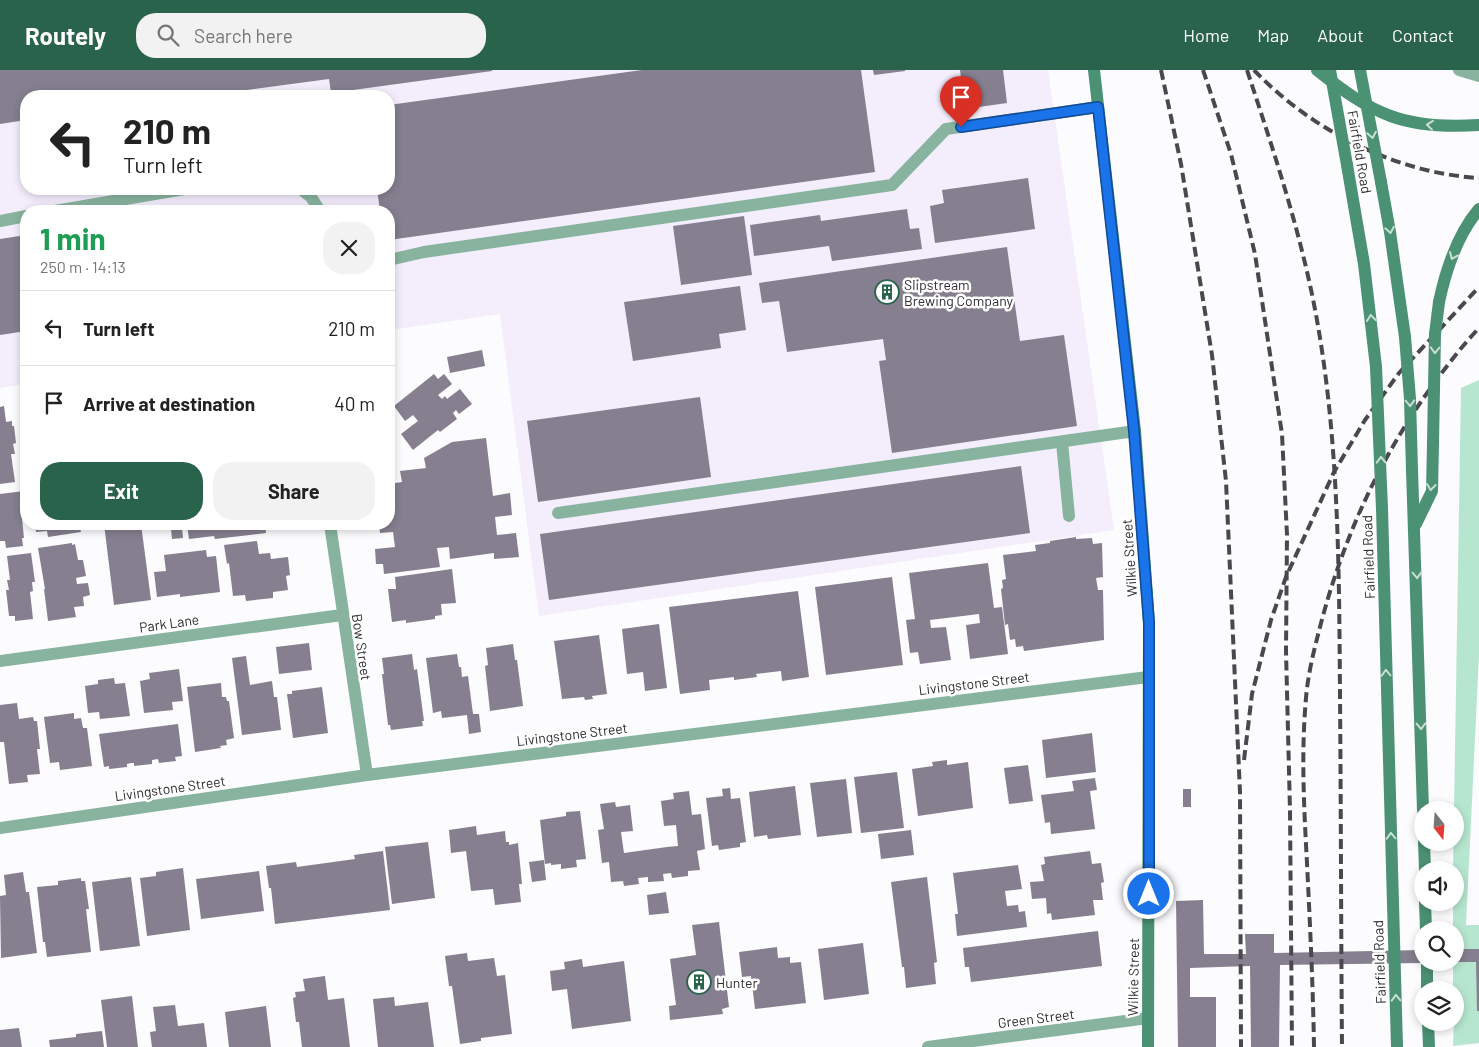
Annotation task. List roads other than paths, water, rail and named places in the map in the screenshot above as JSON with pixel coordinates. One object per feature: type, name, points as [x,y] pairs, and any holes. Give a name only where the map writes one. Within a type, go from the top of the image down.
[{"type":"main road","name":"Wilkie Street","points":[[1094,70],[1134,431],[1149,623],[1148,1047]]},
{"type":"main road","points":[[1317,70],[1354,98],[1395,119],[1434,126],[1479,125]]},
{"type":"main road","name":"Fairfield Road","points":[[1330,70],[1364,264],[1376,367],[1382,509],[1397,1047]]},
{"type":"main road","name":"Fairfield Road","points":[[1360,70],[1390,232],[1405,337],[1410,399],[1415,527],[1423,801]]},
{"type":"main road","points":[[1415,527],[1432,491],[1435,334],[1439,302],[1451,259],[1477,211]]},
{"type":"main road","points":[[1428,1031],[1429,1047]]},
{"type":"street","points":[[1459,70],[1479,76]]},
{"type":"street","points":[[395,259],[424,252],[892,185],[946,129],[1098,107]]},
{"type":"street","points":[[90,205],[149,195]]},
{"type":"street","points":[[308,195],[316,205]]},
{"type":"street","points":[[0,221],[20,217]]},
{"type":"street","points":[[558,513],[1134,431]]},
{"type":"street","points":[[1062,442],[1069,516]]},
{"type":"street","name":"Bow Street","points":[[331,530],[367,775]]},
{"type":"street","name":"Park Lane","points":[[0,661],[342,614]]},
{"type":"street","name":"Livingstone Street","points":[[0,828],[367,775],[1148,677]]},
{"type":"street","name":"Green Street","points":[[928,1047],[1148,1018]]},
{"type":"railway","points":[[1161,70],[1181,164],[1212,355],[1226,481],[1240,792],[1241,1047]]},
{"type":"railway","points":[[1203,70],[1231,154],[1255,254],[1282,434],[1287,535],[1286,651],[1290,811],[1292,1047]]},
{"type":"railway","points":[[1247,70],[1275,155],[1307,270],[1322,348],[1333,447],[1339,596],[1342,1047]]},
{"type":"railway","points":[[1254,70],[1301,111],[1356,145],[1416,167],[1479,178]]},
{"type":"railway","points":[[1244,760],[1252,694],[1271,620],[1286,577],[1334,472],[1365,420],[1399,373],[1479,287]]},
{"type":"railway","points":[[1314,1047],[1303,760],[1304,719],[1313,653],[1340,561],[1366,498],[1381,468],[1415,410],[1451,361],[1479,328]]},
{"type":"place","name":"Slipstream Brewing Company","points":[[887,292]]},
{"type":"place","name":"Hunter","points":[[699,982]]}]
